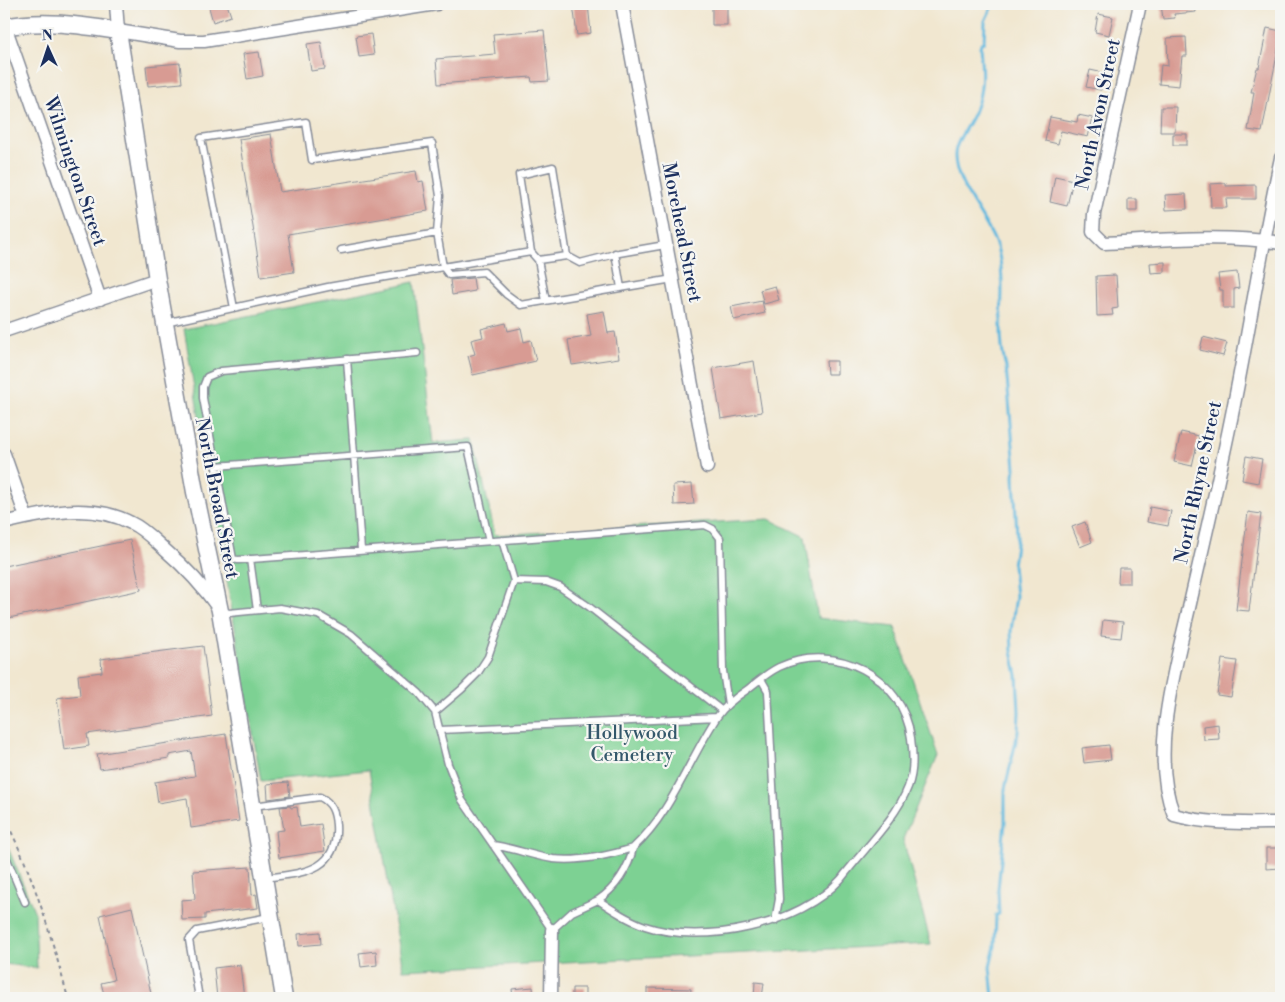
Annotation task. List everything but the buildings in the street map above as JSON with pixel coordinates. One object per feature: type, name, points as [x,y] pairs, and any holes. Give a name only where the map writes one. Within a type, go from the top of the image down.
[{"type":"street","name":"North Broad Street","points":[[116,4],[118,30],[157,279],[195,492],[220,611],[284,998]]},
{"type":"street","points":[[5,27],[27,23],[73,24],[180,41],[204,41],[436,4]]},
{"type":"street","name":"Morehead Street","points":[[622,4],[707,467]]},
{"type":"street","name":"North Avon Street","points":[[1140,4],[1094,214],[1093,232],[1104,243],[1184,239],[1263,240]]},
{"type":"street","name":"Wilmington Street","points":[[5,27],[100,300]]},
{"type":"street","name":"North Rhyne Street","points":[[1281,158],[1263,240],[1229,428],[1166,711],[1164,766],[1169,802],[1174,815],[1191,820],[1220,823],[1281,823]]},
{"type":"street","points":[[1263,240],[1281,243]]},
{"type":"street","points":[[4,331],[100,300],[157,279]]},
{"type":"street","points":[[4,454],[26,518]]},
{"type":"street","points":[[4,523],[26,518],[82,511],[108,514],[133,524],[187,570],[220,611]]},
{"type":"street","points":[[551,998],[552,930]]},
{"type":"lane","points":[[234,308],[201,138],[306,122],[312,160],[432,143],[440,196],[437,233],[443,266],[449,275],[484,272],[506,294],[522,305],[672,279]]},
{"type":"lane","points":[[546,300],[538,260],[531,252],[519,175],[554,166],[567,256]]},
{"type":"lane","points":[[341,250],[437,233]]},
{"type":"lane","points":[[538,260],[567,256],[580,263],[615,254],[665,245]]},
{"type":"lane","points":[[165,323],[328,287],[531,252]]},
{"type":"lane","points":[[615,254],[621,288]]},
{"type":"lane","points":[[417,353],[222,371],[207,377],[203,387],[203,398],[231,555],[234,559],[705,525],[713,529],[720,538],[723,671],[728,704]]},
{"type":"lane","points":[[347,359],[361,550]]},
{"type":"lane","points":[[216,466],[468,447],[489,540]]},
{"type":"lane","points":[[434,712],[462,689],[482,667],[500,624],[514,581],[502,540]]},
{"type":"lane","points":[[250,559],[257,610]]},
{"type":"lane","points":[[514,581],[546,582],[560,587],[588,606],[719,714]]},
{"type":"lane","points":[[220,611],[229,613],[289,608],[307,611],[327,619],[351,634],[388,664],[419,693],[434,712],[458,793],[552,930],[572,912],[598,900],[608,892],[620,877],[633,848]]},
{"type":"lane","points":[[493,845],[552,859],[571,860],[596,858],[633,848],[644,838],[666,809],[719,714],[728,704],[780,666],[821,659],[840,660],[861,668],[887,686],[900,702],[911,744],[910,781],[903,798],[832,889],[810,905],[775,921],[754,927],[687,933],[667,931],[630,919],[598,900]]},
{"type":"lane","points":[[761,679],[768,691],[779,899],[775,921]]},
{"type":"lane","points":[[440,730],[719,714]]},
{"type":"lane","points":[[252,806],[320,797],[331,805],[334,814],[336,836],[329,858],[316,868],[298,873],[264,878]]},
{"type":"lane","points":[[4,852],[25,902]]},
{"type":"lane","points":[[199,998],[189,940],[197,931],[271,917]]},
{"type":"path","points":[[4,817],[34,885],[51,935],[68,998]]},
{"type":"green space","name":"Hollywood Cemetery","points":[[414,282],[433,443],[474,440],[495,535],[769,519],[805,537],[818,618],[895,627],[938,755],[903,839],[931,944],[403,970],[369,770],[261,781],[184,329]]},
{"type":"green space","points":[[4,838],[35,913],[37,968],[4,964]]},
{"type":"waterway","points":[[993,4],[985,21],[984,42],[981,43],[980,47],[982,72],[980,95],[973,115],[957,144],[955,155],[956,166],[965,190],[993,236],[1000,262],[1002,277],[1001,337],[1006,367],[1015,468],[1017,537],[1013,565],[1016,596],[1011,631],[1012,651],[1017,675],[1019,712],[1018,732],[1005,789],[1005,823],[998,889],[999,914],[996,915],[995,946],[990,967],[993,998]]}]
